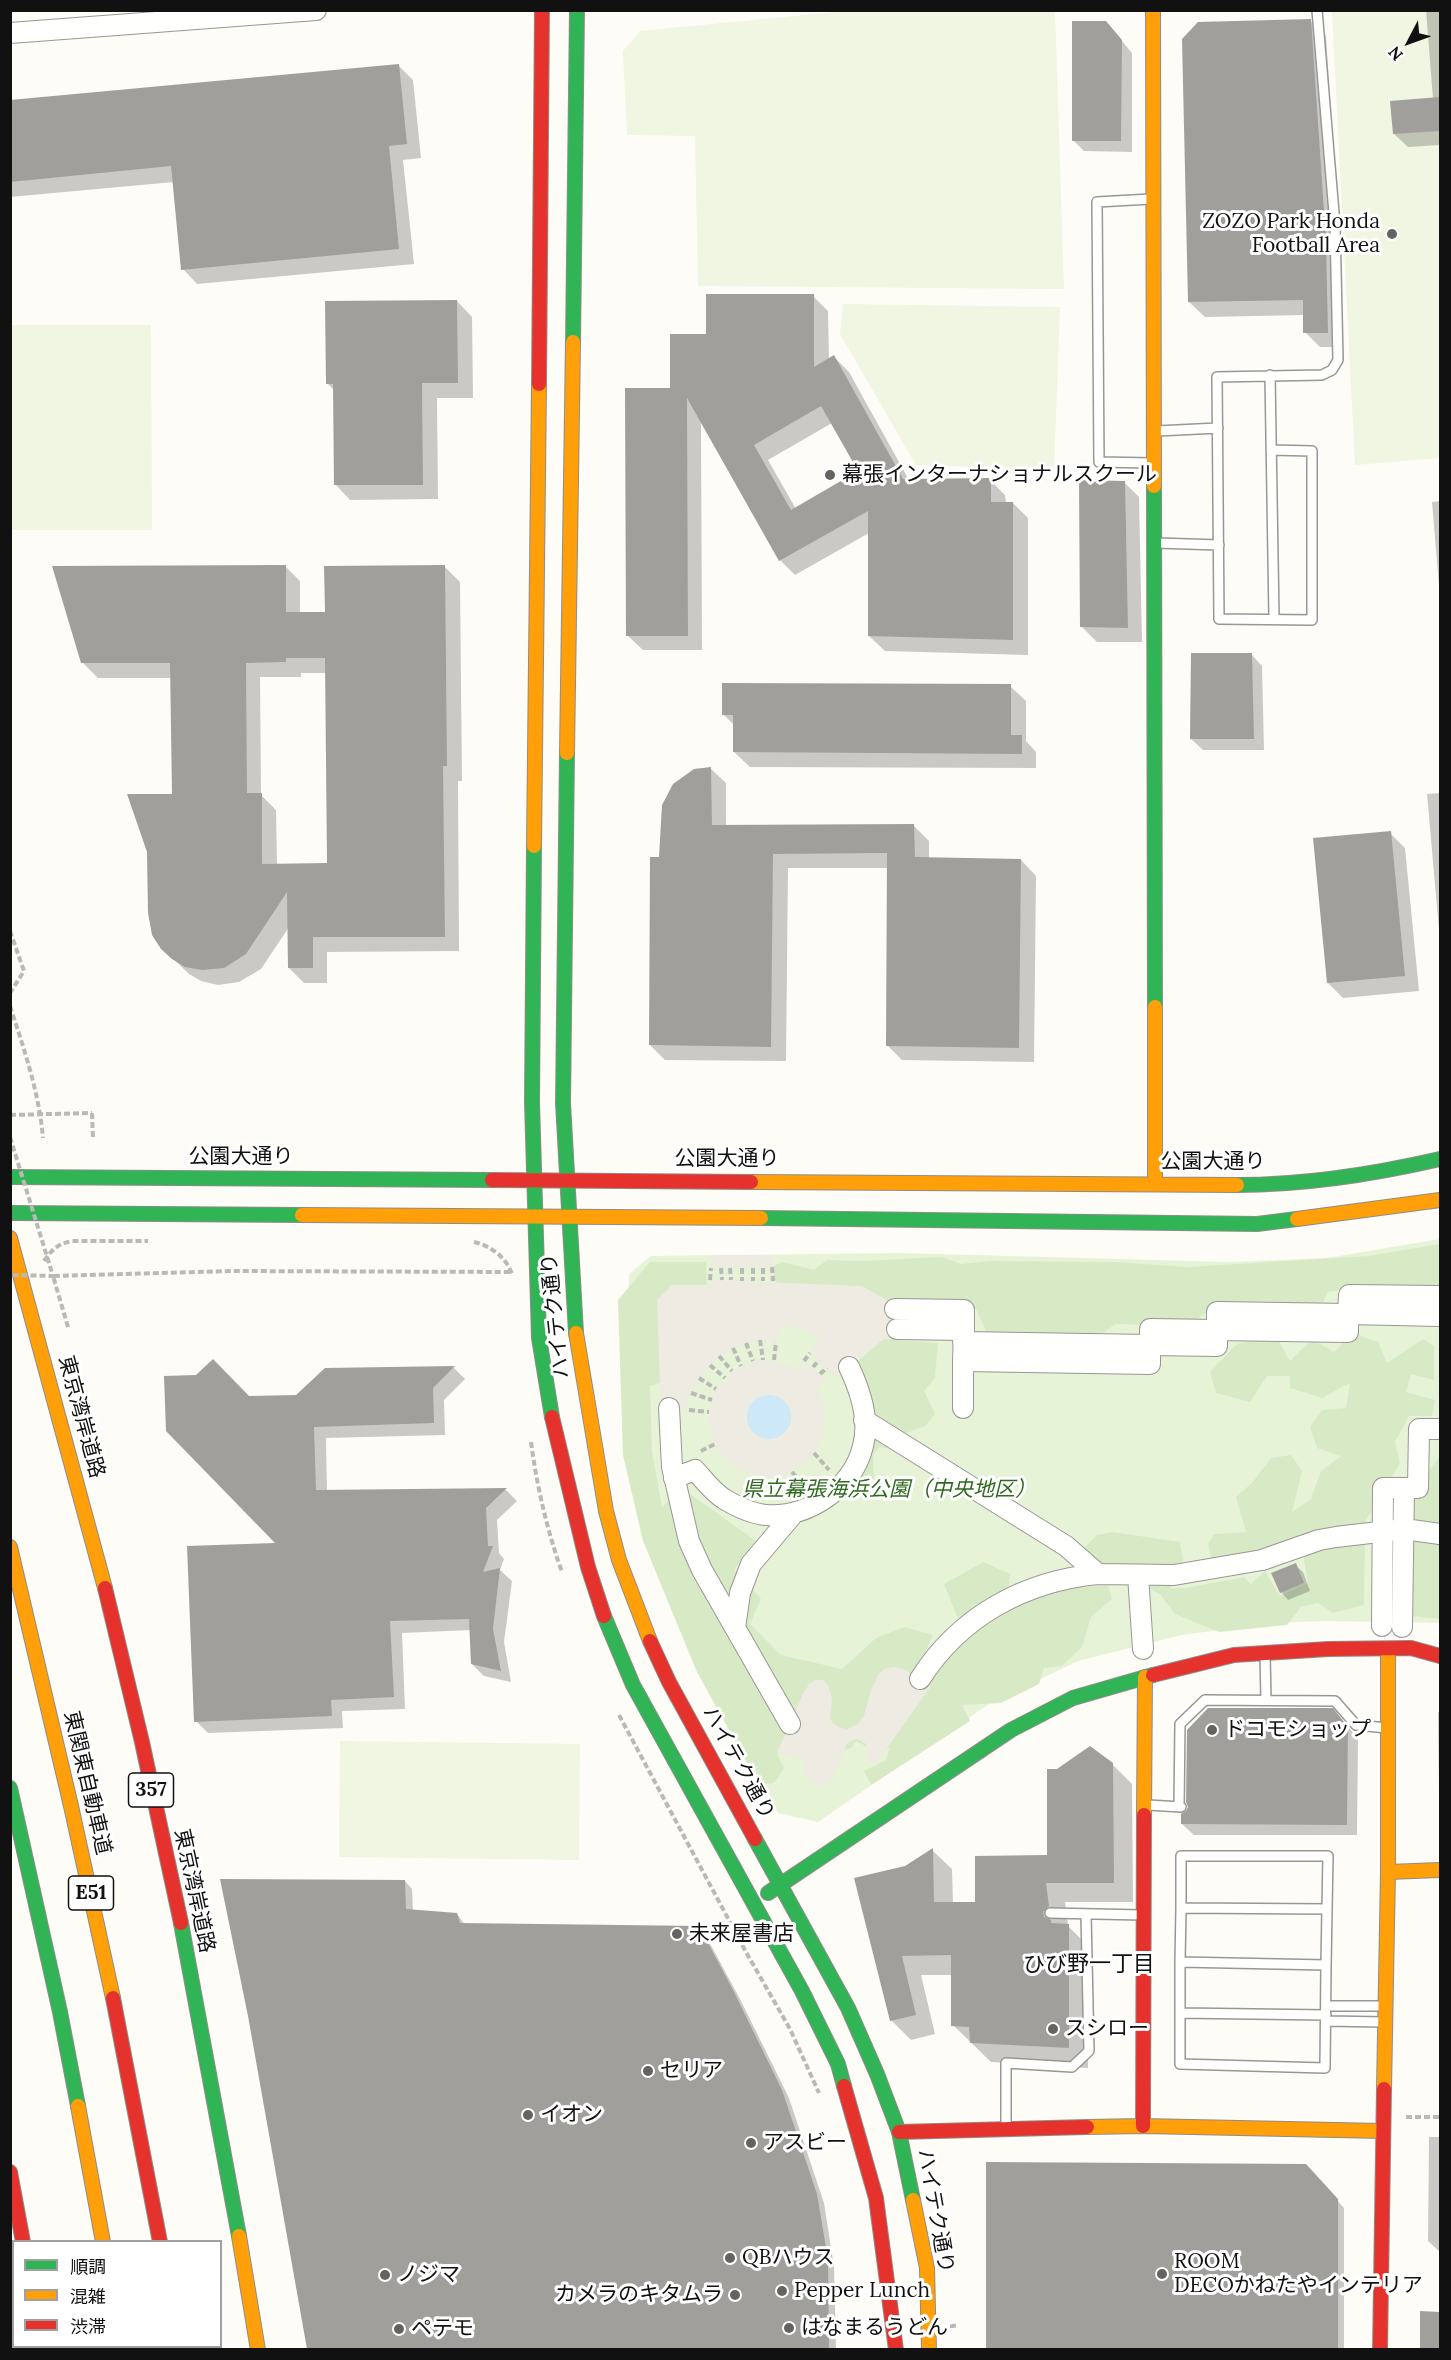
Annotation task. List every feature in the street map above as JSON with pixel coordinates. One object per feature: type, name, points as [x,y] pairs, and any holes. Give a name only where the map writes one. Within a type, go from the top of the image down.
[{"type":"main road","name":"ハイテク通り","points":[[542,10],[532,1078],[539,1338],[550,1409],[588,1567],[608,1627],[633,1685],[802,1990],[838,2064],[876,2198],[896,2349]]},
{"type":"main road","name":"ハイテク通り","points":[[576,10],[563,1103],[577,1344],[606,1511],[619,1560],[639,1616],[669,1682],[782,1884],[848,2008],[899,2132],[927,2268],[930,2349]]},
{"type":"main road","points":[[1153,10],[1155,1183]]},
{"type":"main road","name":"公園大通り","points":[[10,1177],[1267,1184],[1402,1168],[1440,1159]]},
{"type":"main road","points":[[10,1213],[536,1218],[656,1216],[1257,1224],[1404,1207],[1440,1200]]},
{"type":"main road","name":"東京湾岸道路","points":[[10,1238],[89,1529],[142,1743],[221,2122],[258,2349]]},
{"type":"main road","name":"東関東自動車道","points":[[10,1546],[90,1886],[126,2055],[160,2240]]},
{"type":"main road","points":[[753,1903],[1011,1730],[1073,1698],[1234,1655],[1328,1648],[1411,1648],[1440,1639]]},
{"type":"main road","points":[[1411,1648],[1440,1656]]},
{"type":"main road","points":[[1380,2349],[1388,1872],[1388,1649]]},
{"type":"main road","points":[[1143,2126],[1145,1677]]},
{"type":"main road","name":"E51","points":[[10,1788],[60,2012],[103,2240]]},
{"type":"main road","points":[[1388,1872],[1440,1870]]},
{"type":"main road","points":[[178,1920],[203,1971]]},
{"type":"main road","points":[[899,2132],[1143,2126],[1383,2131]]},
{"type":"main road","points":[[10,2172],[23,2240]]},
{"type":"main road","points":[[235,2213],[243,2172]]},
{"type":"street","points":[[10,33],[316,10]]},
{"type":"street","points":[[897,1329],[963,1345],[1052,1353],[1093,1354],[1150,1364],[1150,1329],[1217,1330],[1280,1322],[1348,1332],[1348,1314],[1408,1305],[1440,1296]]},
{"type":"street","points":[[1408,1305],[1440,1316]]},
{"type":"street","points":[[895,1309],[964,1310],[963,1408]]},
{"type":"street","points":[[674,1478],[695,1470],[722,1497],[736,1505],[766,1515],[794,1513],[831,1495],[858,1463],[864,1445],[864,1420],[856,1383],[849,1366]]},
{"type":"street","points":[[678,1409],[669,1441],[674,1478],[689,1541],[702,1570],[790,1724]]},
{"type":"street","points":[[864,1420],[1066,1546],[1098,1574]]},
{"type":"street","points":[[1382,1626],[1383,1488],[1418,1488],[1419,1429],[1440,1429]]},
{"type":"street","points":[[1402,1627],[1404,1488]]},
{"type":"street","points":[[735,1628],[740,1593],[751,1564],[794,1513]]},
{"type":"street","points":[[920,1679],[932,1661],[956,1635],[993,1608],[1014,1595],[1060,1579],[1098,1574],[1197,1573],[1262,1560],[1319,1540],[1404,1529],[1440,1534]]},
{"type":"street","points":[[1138,1575],[1143,1649]]},
{"type":"lane","points":[[1271,450],[1312,451],[1312,620],[1219,619],[1217,377],[1322,375],[1332,370],[1338,360],[1335,225],[1317,10]]},
{"type":"lane","points":[[1154,199],[1097,202],[1099,462],[1154,463]]},
{"type":"lane","points":[[1270,375],[1274,619]]},
{"type":"lane","points":[[1154,431],[1218,428]]},
{"type":"lane","points":[[1154,543],[1218,545]]},
{"type":"lane","points":[[1265,1653],[1266,1700]]},
{"type":"lane","points":[[1145,1805],[1180,1807],[1180,1724],[1205,1700],[1335,1701],[1356,1725],[1388,1728]]},
{"type":"lane","points":[[1181,1856],[1328,1856],[1327,1909],[1325,2068],[1180,2064],[1181,1856]]},
{"type":"lane","points":[[1181,1908],[1327,1909]]},
{"type":"lane","points":[[1050,1913],[1144,1915]]},
{"type":"lane","points":[[1006,2129],[1006,2063],[1072,2067],[1089,2051],[1086,1914]]},
{"type":"lane","points":[[1180,1962],[1326,1965]]},
{"type":"lane","points":[[1326,2014],[1385,2006]]},
{"type":"lane","points":[[1180,2013],[1326,2014],[1385,2022]]},
{"type":"path","points":[[10,931],[24,971],[10,993]]},
{"type":"path","points":[[10,1006],[32,1077],[43,1138]]},
{"type":"path","points":[[10,1115],[92,1113],[93,1138]]},
{"type":"path","points":[[10,1137],[68,1327]]},
{"type":"path","points":[[44,1261],[60,1244],[72,1241],[155,1241]]},
{"type":"path","points":[[710,1280],[711,1268]]},
{"type":"path","points":[[721,1268],[722,1280]]},
{"type":"path","points":[[730,1268],[731,1280]]},
{"type":"path","points":[[742,1268],[742,1281]]},
{"type":"path","points":[[753,1268],[753,1281]]},
{"type":"path","points":[[763,1268],[764,1281]]},
{"type":"path","points":[[772,1268],[773,1281]]},
{"type":"path","points":[[10,1275],[512,1272]]},
{"type":"path","points":[[42,1273],[44,1283]]},
{"type":"path","points":[[760,1340],[763,1360]]},
{"type":"path","points":[[774,1360],[777,1342]]},
{"type":"path","points":[[746,1343],[753,1361]]},
{"type":"path","points":[[733,1348],[741,1366]]},
{"type":"path","points":[[804,1361],[810,1353]]},
{"type":"path","points":[[719,1356],[732,1371]]},
{"type":"path","points":[[813,1366],[819,1360]]},
{"type":"path","points":[[710,1365],[725,1378]]},
{"type":"path","points":[[820,1374],[827,1368]]},
{"type":"path","points":[[699,1378],[716,1389]]},
{"type":"path","points":[[691,1392],[712,1400]]},
{"type":"path","points":[[678,1409],[710,1412]]},
{"type":"path","points":[[1406,2117],[1440,2117]]},
{"type":"path","points":[[952,2326],[959,2325]]},
{"type":"green space","points":[[856,10],[1055,11],[1064,289],[698,286],[695,136],[627,135],[623,51],[640,31]]},
{"type":"green space","name":"ZOZO Park Honda Football Area","points":[[1332,11],[1440,11],[1440,458],[1355,465]]},
{"type":"green space","points":[[843,304],[1060,307],[1054,469],[916,465],[840,334]]},
{"type":"green space","points":[[11,325],[151,325],[152,530],[11,530]]},
{"type":"green space","name":"県立幕張海浜公園（中央地区）","points":[[1440,1239],[1440,1623],[1324,1621],[1271,1623],[1182,1635],[1078,1661],[989,1704],[818,1822],[778,1813],[679,1603],[628,1319],[629,1274],[651,1256],[900,1253],[1229,1262],[1327,1258]]},
{"type":"green space","points":[[1440,1244],[1440,1304],[1360,1288],[1328,1292],[1319,1310],[1272,1313],[1222,1302],[1187,1326],[1115,1324],[1092,1342],[989,1338],[976,1309],[892,1310],[782,1288],[774,1279],[774,1266],[782,1262],[814,1270],[827,1260],[862,1261],[942,1257],[961,1264],[990,1261],[1115,1262],[1188,1267],[1368,1256]]},
{"type":"green space","points":[[650,1262],[706,1262],[707,1295],[673,1379],[650,1386],[652,1451],[662,1507],[682,1488],[756,1541],[734,1570],[761,1599],[750,1624],[781,1655],[842,1669],[876,1638],[904,1627],[933,1635],[920,1664],[977,1628],[957,1616],[944,1584],[983,1562],[1010,1574],[1007,1609],[1040,1591],[1108,1585],[1112,1599],[1091,1617],[1082,1647],[1062,1666],[1044,1668],[1039,1684],[1001,1703],[962,1705],[970,1721],[871,1785],[864,1771],[886,1760],[890,1748],[875,1751],[856,1741],[851,1748],[820,1757],[807,1744],[777,1754],[784,1768],[774,1783],[759,1785],[697,1672],[643,1541],[623,1455],[618,1300]]},
{"type":"green space","points":[[1353,1333],[1378,1342],[1387,1363],[1423,1339],[1434,1346],[1434,1380],[1411,1374],[1406,1392],[1435,1400],[1432,1416],[1409,1416],[1395,1442],[1400,1463],[1365,1522],[1364,1605],[1333,1613],[1318,1603],[1301,1607],[1287,1625],[1219,1632],[1175,1614],[1160,1594],[1105,1569],[1081,1551],[1097,1535],[1113,1532],[1180,1542],[1183,1559],[1171,1588],[1186,1588],[1244,1577],[1251,1584],[1265,1571],[1280,1596],[1308,1583],[1301,1543],[1212,1562],[1208,1544],[1214,1534],[1246,1532],[1236,1497],[1252,1483],[1271,1458],[1291,1455],[1302,1471],[1292,1512],[1311,1499],[1321,1471],[1341,1456],[1317,1448],[1310,1427],[1322,1410],[1346,1408],[1350,1383],[1322,1398],[1290,1388],[1290,1376],[1267,1376],[1250,1402],[1216,1393],[1210,1372],[1237,1344],[1276,1336],[1290,1361],[1312,1339],[1334,1352]]},
{"type":"green space","points":[[884,1339],[938,1343],[935,1378],[924,1391],[935,1414],[925,1426],[904,1434],[897,1449],[880,1447],[873,1455],[874,1482],[857,1492],[849,1489],[863,1405],[846,1371]]},
{"type":"green space","points":[[1440,1456],[1440,1619],[1411,1616],[1400,1509]]},
{"type":"green space","points":[[340,1741],[580,1744],[579,1860],[339,1857]]},
{"type":"shaded area","points":[[711,1255],[772,1255],[772,1267],[711,1268]]},
{"type":"shaded area","points":[[710,1280],[862,1286],[894,1304],[897,1329],[834,1376],[810,1353],[820,1337],[781,1324],[776,1342],[760,1340],[746,1343],[719,1356],[699,1378],[686,1410],[661,1407],[657,1300],[672,1285],[710,1285]]},
{"type":"shaded area","points":[[771,1360],[800,1369],[804,1361],[820,1374],[825,1382],[817,1388],[824,1403],[826,1421],[822,1438],[811,1458],[792,1472],[768,1477],[750,1474],[738,1469],[722,1455],[715,1444],[710,1429],[709,1412],[716,1389],[732,1371],[753,1361]],"holes":[[[774,1395],[766,1439],[753,1433],[749,1427],[762,1396]]]},
{"type":"shaded area","points":[[894,1667],[903,1669],[931,1686],[875,1765],[866,1759],[868,1752],[866,1744],[857,1739],[853,1740],[847,1744],[831,1781],[822,1786],[816,1785],[805,1775],[806,1760],[777,1753],[809,1684],[815,1680],[823,1680],[828,1685],[832,1698],[830,1719],[834,1724],[846,1730],[858,1724],[864,1716],[871,1690],[879,1674],[884,1669]]},
{"type":"water","points":[[769,1395],[785,1401],[791,1417],[785,1433],[769,1439],[753,1433],[747,1417],[753,1401]]},
{"type":"building","points":[[1311,19],[1326,240],[1328,333],[1303,333],[1303,300],[1188,302],[1182,39],[1198,22]]},
{"type":"building","points":[[1072,21],[1106,21],[1122,40],[1121,141],[1072,141]]},
{"type":"building","points":[[399,64],[407,144],[389,146],[399,249],[181,270],[171,166],[10,182],[10,100]]},
{"type":"building","points":[[1440,97],[1440,131],[1393,134],[1390,101]]},
{"type":"building","points":[[706,294],[814,294],[814,367],[834,355],[903,479],[991,478],[991,502],[1013,502],[1013,640],[868,636],[868,511],[779,561],[687,398],[688,636],[626,636],[625,388],[670,388],[670,334],[706,334]],"holes":[[[821,406],[858,471],[791,510],[754,445]]]},
{"type":"building","points":[[457,300],[458,383],[422,383],[423,485],[334,485],[333,384],[326,384],[325,301]]},
{"type":"building","points":[[1079,480],[1125,481],[1128,628],[1080,627]]},
{"type":"building","points":[[286,565],[286,612],[325,612],[324,566],[445,565],[447,766],[443,766],[445,937],[313,937],[313,968],[288,968],[287,892],[246,954],[224,968],[202,970],[185,967],[161,949],[152,935],[148,913],[147,852],[127,794],[172,794],[170,663],[81,663],[52,566]],"holes":[[[286,658],[325,658],[327,863],[262,864],[262,793],[247,793],[246,663],[286,662]]]},
{"type":"building","points":[[1191,653],[1252,653],[1254,739],[1190,739]]},
{"type":"building","points":[[722,683],[1011,684],[1011,735],[1022,735],[1022,754],[733,752],[733,715],[722,715]]},
{"type":"building","points":[[711,767],[712,825],[914,824],[915,857],[1021,859],[1019,1048],[886,1046],[887,853],[773,854],[771,1047],[649,1045],[650,857],[659,857],[662,805],[673,784],[694,769]]},
{"type":"building","points":[[1391,831],[1405,976],[1327,983],[1313,838]]},
{"type":"building","points":[[213,1359],[249,1396],[296,1395],[325,1368],[455,1366],[433,1388],[434,1423],[314,1427],[316,1490],[507,1488],[486,1508],[488,1546],[493,1546],[483,1572],[500,1568],[493,1629],[501,1671],[471,1664],[469,1619],[390,1621],[394,1697],[331,1700],[332,1716],[194,1722],[187,1546],[275,1543],[166,1431],[164,1376],[196,1375]]},
{"type":"building","points":[[1296,1563],[1304,1583],[1280,1593],[1271,1573]]},
{"type":"building","points":[[1208,1708],[1333,1708],[1348,1727],[1347,1825],[1181,1824],[1181,1814],[1188,1807],[1186,1802],[1187,1730]]},
{"type":"building","points":[[1090,1746],[1113,1763],[1114,1883],[1046,1883],[1049,1906],[1043,1912],[1044,1917],[1051,1920],[1051,1923],[1069,1924],[1069,2048],[970,2043],[969,2027],[951,2026],[951,1955],[902,1956],[916,2015],[890,2021],[854,1878],[905,1866],[933,1848],[934,1902],[975,1902],[975,1856],[1047,1855],[1047,1769],[1057,1769]]},
{"type":"building","name":"イオン","points":[[220,1879],[405,1880],[406,1909],[457,1913],[460,1923],[699,1926],[782,2090],[817,2194],[828,2259],[829,2349],[307,2349],[248,2016]]},
{"type":"building","name":"ROOM DECOかねたやインテリア","points":[[986,2162],[1306,2164],[1338,2199],[1338,2349],[986,2349]]},
{"type":"building","points":[[1420,2311],[1440,2312],[1440,2349],[1420,2349]]},
{"type":"traffic: fast","points":[[573,342],[577,10]]},
{"type":"traffic: fast","points":[[1154,486],[1155,1007]]},
{"type":"traffic: fast","points":[[567,753],[563,1103],[576,1333]]},
{"type":"traffic: fast","points":[[534,846],[532,1102],[539,1338],[552,1417]]},
{"type":"traffic: fast","points":[[1237,1185],[1340,1178],[1440,1159]]},
{"type":"traffic: fast","points":[[10,1177],[492,1180]]},
{"type":"traffic: fast","points":[[10,1213],[302,1215]]},
{"type":"traffic: fast","points":[[761,1218],[1257,1224],[1297,1219]]},
{"type":"traffic: fast","points":[[604,1616],[633,1685],[802,1991],[838,2064],[844,2086]]},
{"type":"traffic: fast","points":[[768,1893],[1011,1730],[1073,1698],[1153,1675]]},
{"type":"traffic: fast","points":[[10,1788],[60,2012],[78,2106]]},
{"type":"traffic: fast","points":[[755,1839],[848,2008],[877,2074],[899,2132],[913,2200]]},
{"type":"traffic: fast","points":[[181,1923],[239,2236]]},
{"type":"traffic: slow","points":[[1153,10],[1154,486]]},
{"type":"traffic: slow","points":[[567,753],[573,342]]},
{"type":"traffic: slow","points":[[534,846],[539,384]]},
{"type":"traffic: slow","points":[[1155,1007],[1155,1183]]},
{"type":"traffic: slow","points":[[751,1182],[1237,1185]]},
{"type":"traffic: slow","points":[[1297,1219],[1440,1200]]},
{"type":"traffic: slow","points":[[302,1215],[761,1218]]},
{"type":"traffic: slow","points":[[10,1238],[105,1588]]},
{"type":"traffic: slow","points":[[576,1333],[606,1511],[619,1560],[650,1641]]},
{"type":"traffic: slow","points":[[10,1547],[71,1806],[113,1998]]},
{"type":"traffic: slow","points":[[1384,2089],[1388,1872],[1388,1649]]},
{"type":"traffic: slow","points":[[1144,1815],[1145,1677]]},
{"type":"traffic: slow","points":[[1388,1872],[1440,1870]]},
{"type":"traffic: slow","points":[[78,2106],[103,2240]]},
{"type":"traffic: slow","points":[[1087,2127],[1383,2131]]},
{"type":"traffic: slow","points":[[913,2200],[927,2268],[929,2350]]},
{"type":"traffic: slow","points":[[239,2236],[258,2350]]},
{"type":"traffic: jam","points":[[539,384],[542,10]]},
{"type":"traffic: jam","points":[[492,1180],[751,1182]]},
{"type":"traffic: jam","points":[[552,1417],[588,1567],[604,1616]]},
{"type":"traffic: jam","points":[[105,1588],[142,1742],[181,1923]]},
{"type":"traffic: jam","points":[[650,1641],[669,1682],[755,1839]]},
{"type":"traffic: jam","points":[[1153,1675],[1234,1655],[1328,1649],[1411,1648],[1440,1656]]},
{"type":"traffic: jam","points":[[1143,2126],[1144,1815]]},
{"type":"traffic: jam","points":[[113,1998],[160,2240]]},
{"type":"traffic: jam","points":[[844,2086],[876,2198],[896,2350]]},
{"type":"traffic: jam","points":[[1380,2350],[1384,2089]]},
{"type":"traffic: jam","points":[[899,2132],[1087,2127]]},
{"type":"traffic: jam","points":[[10,2172],[23,2240]]},
{"type":"place","name":"ZOZO Park Honda Football Area","points":[[1392,234]]},
{"type":"place","name":"幕張インターナショナルスクール","points":[[830,475]]},
{"type":"place","name":"ドコモショップ","points":[[1212,1730]]},
{"type":"place","name":"未来屋書店","points":[[677,1934]]},
{"type":"place","name":"スシロー","points":[[1053,2029]]},
{"type":"place","name":"セリア","points":[[648,2071]]},
{"type":"place","name":"イオン","points":[[528,2115]]},
{"type":"place","name":"アスビー","points":[[751,2143]]},
{"type":"place","name":"QBハウス","points":[[730,2258]]},
{"type":"place","name":"ROOM DECOかねたやインテリア","points":[[1162,2274]]},
{"type":"place","name":"ノジマ","points":[[385,2275]]},
{"type":"place","name":"Pepper Lunch","points":[[782,2291]]},
{"type":"place","name":"カメラのキタムラ","points":[[735,2295]]},
{"type":"place","name":"はなまるうどん","points":[[789,2328]]},
{"type":"place","name":"ペテモ","points":[[399,2329]]},
{"type":"district","name":"ひび野一丁目","points":[[1089,1965]]}]
